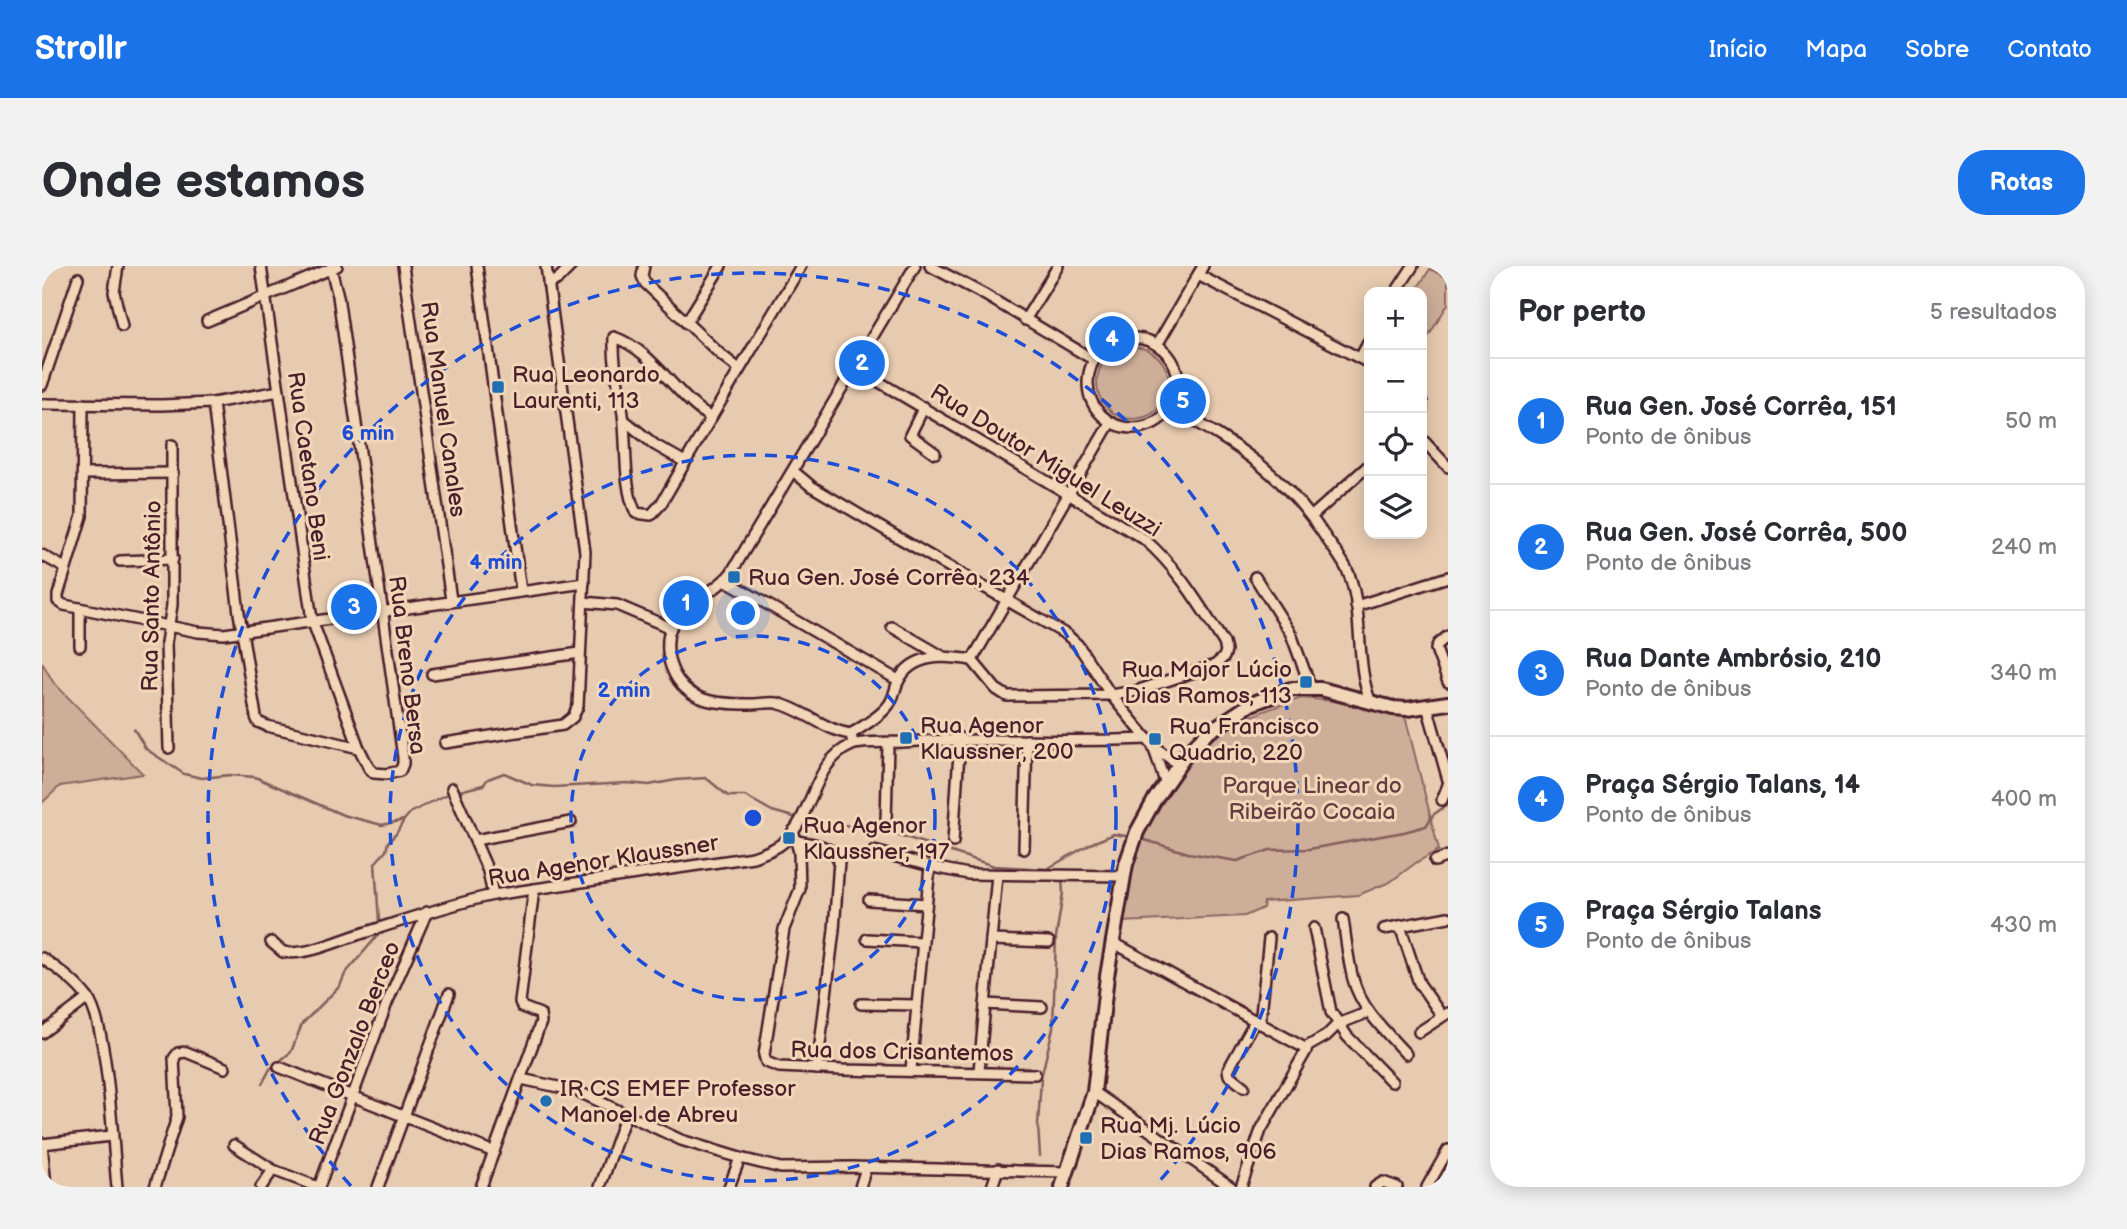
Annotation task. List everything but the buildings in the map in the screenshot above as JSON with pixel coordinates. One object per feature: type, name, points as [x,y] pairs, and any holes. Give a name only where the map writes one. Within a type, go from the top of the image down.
[{"type":"main road","points":[[1062,1187],[1094,1092],[1100,1029],[1124,876],[1135,838],[1178,764],[1207,733],[1251,704],[1291,689],[1311,688],[1361,694],[1371,704],[1407,709],[1448,702]]},
{"type":"street","points":[[118,266],[114,292],[122,326]]},
{"type":"street","name":"Rua Caetano Beni","points":[[261,266],[312,620],[359,748]]},
{"type":"street","name":"Rua Manuel Canales","points":[[404,266],[451,600]]},
{"type":"street","points":[[477,266],[521,591]]},
{"type":"street","points":[[445,743],[555,726],[569,722],[578,706],[584,583],[583,537],[546,266]]},
{"type":"street","points":[[548,284],[558,279],[570,266]]},
{"type":"street","points":[[644,266],[642,276],[645,283],[739,369]]},
{"type":"street","points":[[686,323],[720,266]]},
{"type":"street","points":[[711,418],[682,394],[635,347],[614,337],[615,376],[624,420],[631,494],[636,513],[645,516],[655,512],[711,418],[739,369],[801,266]]},
{"type":"street","points":[[851,734],[829,728],[793,708],[775,703],[721,704],[700,699],[681,685],[669,662],[668,646],[671,628],[684,610],[725,580],[915,266]]},
{"type":"street","points":[[930,266],[1094,360]]},
{"type":"street","points":[[1025,320],[1058,266]]},
{"type":"street","points":[[1157,345],[1203,266]]},
{"type":"street","points":[[1399,287],[1413,266]]},
{"type":"street","points":[[206,321],[334,267]]},
{"type":"street","name":"Rua Breno Bersa","points":[[334,267],[403,757],[402,768],[387,774],[374,774],[359,748]]},
{"type":"street","points":[[1198,275],[1364,359]]},
{"type":"street","points":[[42,385],[78,278]]},
{"type":"street","points":[[1126,339],[1145,340],[1157,345],[1168,355],[1176,369],[1177,393],[1171,407],[1161,419],[1140,428],[1125,428],[1110,423],[1098,412],[1090,399],[1088,383],[1094,360],[1108,346],[1126,339]]},
{"type":"street","name":"Rua Doutor Miguel Leuzzi","points":[[855,367],[1132,530],[1156,549],[1187,586],[1226,650],[1224,657],[1215,665],[1152,687],[1111,695],[1007,696],[996,689],[972,660]]},
{"type":"street","points":[[42,404],[213,403],[279,391]]},
{"type":"street","points":[[213,403],[243,631],[258,722],[319,740],[359,748]]},
{"type":"street","points":[[83,404],[84,474],[80,525],[65,568],[59,602],[208,634],[584,583]]},
{"type":"street","points":[[924,407],[910,435],[935,453]]},
{"type":"street","points":[[1171,407],[1251,455],[1277,477],[1311,516],[1347,570],[1356,606],[1361,694]]},
{"type":"street","points":[[624,420],[655,445],[685,462]]},
{"type":"street","points":[[851,734],[886,709],[898,680],[920,661],[942,656],[972,660],[1110,423]]},
{"type":"street","points":[[1427,444],[1448,467]]},
{"type":"street","name":"Rua Santo Antônio","points":[[169,748],[166,643],[170,626],[173,559],[172,445]]},
{"type":"street","points":[[1311,516],[1364,470]]},
{"type":"street","points":[[793,471],[811,486],[1056,628],[1078,645],[1111,695],[1150,743],[1178,764]]},
{"type":"street","points":[[84,474],[173,473]]},
{"type":"street","points":[[42,555],[65,568]]},
{"type":"street","points":[[120,561],[173,559]]},
{"type":"street","points":[[1255,577],[1291,634],[1311,688]]},
{"type":"street","points":[[1356,606],[1448,577]]},
{"type":"street","points":[[725,580],[898,680]]},
{"type":"street","points":[[583,602],[617,605],[671,628]]},
{"type":"street","points":[[80,608],[80,646]]},
{"type":"street","points":[[892,627],[942,656]]},
{"type":"street","points":[[1448,636],[1438,644],[1437,649],[1448,682]]},
{"type":"street","points":[[432,674],[580,653]]},
{"type":"street","points":[[1427,706],[1448,780]]},
{"type":"street","points":[[851,734],[853,744],[960,738],[1150,743]]},
{"type":"street","points":[[953,842],[960,738]]},
{"type":"street","points":[[1024,849],[1027,740]]},
{"type":"street","points":[[886,822],[888,743]]},
{"type":"street","points":[[1150,743],[1166,782]]},
{"type":"street","name":"Rua Agenor Klaussner","points":[[271,942],[283,952],[296,952],[493,895],[753,857],[776,848],[796,827],[825,768],[853,744]]},
{"type":"street","points":[[1442,800],[1448,785]]},
{"type":"street","points":[[454,792],[488,871],[493,895]]},
{"type":"street","points":[[475,840],[571,822]]},
{"type":"street","points":[[796,827],[797,841],[831,850],[839,860],[834,930],[817,1069]]},
{"type":"street","name":"Rua dos Crisantemos","points":[[797,841],[800,889],[783,935],[764,1055],[768,1065],[817,1069],[1035,1074]]},
{"type":"street","points":[[874,851],[952,872],[1124,876]]},
{"type":"street","points":[[1435,861],[1447,859]]},
{"type":"street","points":[[911,1070],[930,866]]},
{"type":"street","points":[[979,1072],[997,875]]},
{"type":"street","points":[[481,1187],[541,1017],[521,1005],[534,890]]},
{"type":"street","points":[[869,900],[926,904]]},
{"type":"street","name":"Rua Gonzalo Berceo","points":[[318,1187],[387,1003],[427,912]]},
{"type":"street","points":[[1384,929],[1448,917]]},
{"type":"street","points":[[1343,919],[1353,979],[1369,1012],[1406,1054]]},
{"type":"street","points":[[1400,926],[1419,983],[1445,1015],[1419,1032]]},
{"type":"street","points":[[1314,929],[1331,1012],[1338,1024],[1392,1082]]},
{"type":"street","points":[[1244,1087],[1228,1070],[1257,1022],[1269,938]]},
{"type":"street","points":[[867,939],[922,942]]},
{"type":"street","points":[[992,940],[1049,942]]},
{"type":"street","points":[[1114,943],[1305,1048]]},
{"type":"street","points":[[42,958],[88,998],[99,1026],[117,1187]]},
{"type":"street","points":[[378,1187],[449,994]]},
{"type":"street","points":[[42,1033],[88,998]]},
{"type":"street","points":[[861,1004],[917,1005]]},
{"type":"street","points":[[985,1004],[1042,1007]]},
{"type":"street","points":[[1305,1048],[1326,1036],[1338,1024],[1369,1012]]},
{"type":"street","points":[[1241,1187],[1261,1130],[1303,1060],[1305,1048]]},
{"type":"street","points":[[155,1187],[177,1117],[174,1058],[178,1053],[186,1052],[225,1068]]},
{"type":"street","points":[[279,1067],[494,1152]]},
{"type":"street","points":[[521,1079],[577,1090],[681,1140],[781,1168],[866,1167],[1067,1172]]},
{"type":"street","points":[[1094,1092],[1231,1187]]},
{"type":"street","points":[[600,1187],[626,1114]]},
{"type":"street","points":[[46,1187],[42,1143],[111,1136]]},
{"type":"street","points":[[234,1145],[273,1170],[318,1187]]},
{"type":"street","points":[[1427,1187],[1448,1150]]},
{"type":"street","points":[[729,1187],[740,1158]]},
{"type":"street","points":[[860,1187],[866,1167]]},
{"type":"street","points":[[992,1187],[998,1169]]},
{"type":"street","points":[[261,1187],[273,1170]]},
{"type":"street","points":[[1375,1187],[1383,1182],[1397,1187]]},
{"type":"green space","points":[[1430,269],[1448,278],[1448,304],[1427,339],[1427,287],[1418,287]]},
{"type":"green space","points":[[1133,347],[1153,353],[1163,363],[1169,383],[1163,403],[1153,413],[1133,419],[1113,413],[1103,403],[1097,383],[1103,363],[1113,353]]},
{"type":"green space","points":[[42,662],[53,682],[143,774],[60,786],[42,803]]},
{"type":"green space","name":"Parque Linear do Ribeirão Cocaia","points":[[1302,698],[1333,701],[1405,716],[1439,850],[1390,882],[1358,895],[1264,902],[1263,908],[1245,916],[1122,922],[1129,879],[1140,844],[1179,771],[1205,744],[1227,729],[1263,711]]},
{"type":"waterway","points":[[134,729],[146,749],[184,774],[202,778],[230,775],[255,777],[343,815],[382,825],[404,820],[411,812],[450,793]]},
{"type":"waterway","points":[[456,792],[483,785],[488,779],[504,773],[532,785],[554,787],[627,783],[649,785],[706,778],[728,796],[745,796],[772,811],[797,818]]},
{"type":"waterway","points":[[1138,838],[1188,853],[1237,861],[1270,850],[1309,849],[1404,832],[1426,826],[1433,815],[1448,804]]},
{"type":"waterway","points":[[804,819],[890,832],[994,866],[1047,869],[1090,844],[1114,834],[1131,837]]},
{"type":"waterway","points":[[379,921],[375,863],[386,851],[388,842],[404,820]]},
{"type":"waterway","points":[[1040,1156],[1038,1125],[1041,1078],[1053,1028],[1056,937],[1063,893],[1062,879]]},
{"type":"waterway","points":[[262,1084],[270,1069],[291,1052],[302,1024],[340,986],[345,974],[378,935]]},
{"type":"place","name":"Praça Sérgio Talans, 14","points":[[1112,339]]},
{"type":"place","name":"Rua Gen. José Corrêa, 500","points":[[862,363]]},
{"type":"place","name":"Rua Leonardo Laurenti, 113","points":[[498,387]]},
{"type":"place","name":"Praça Sérgio Talans","points":[[1183,401]]},
{"type":"place","name":"Rua Gen. José Corrêa, 234","points":[[734,577]]},
{"type":"place","name":"Rua Gen. José Corrêa, 151","points":[[686,603]]},
{"type":"place","name":"Rua Dante Ambrósio, 210","points":[[354,607]]},
{"type":"place","name":"Rua Major Lúcio Dias Ramos, 113","points":[[1306,682]]},
{"type":"place","name":"Rua Agenor Klaussner, 200","points":[[906,738]]},
{"type":"place","name":"Rua Francisco Quadrio, 220","points":[[1155,739]]},
{"type":"place","name":"Rua Agenor Klaussner, 197","points":[[789,838]]},
{"type":"place","name":"IR CS EMEF Professor Manoel de Abreu","points":[[546,1101]]},
{"type":"place","name":"Rua Mj. Lúcio Dias Ramos, 906","points":[[1086,1138]]}]
